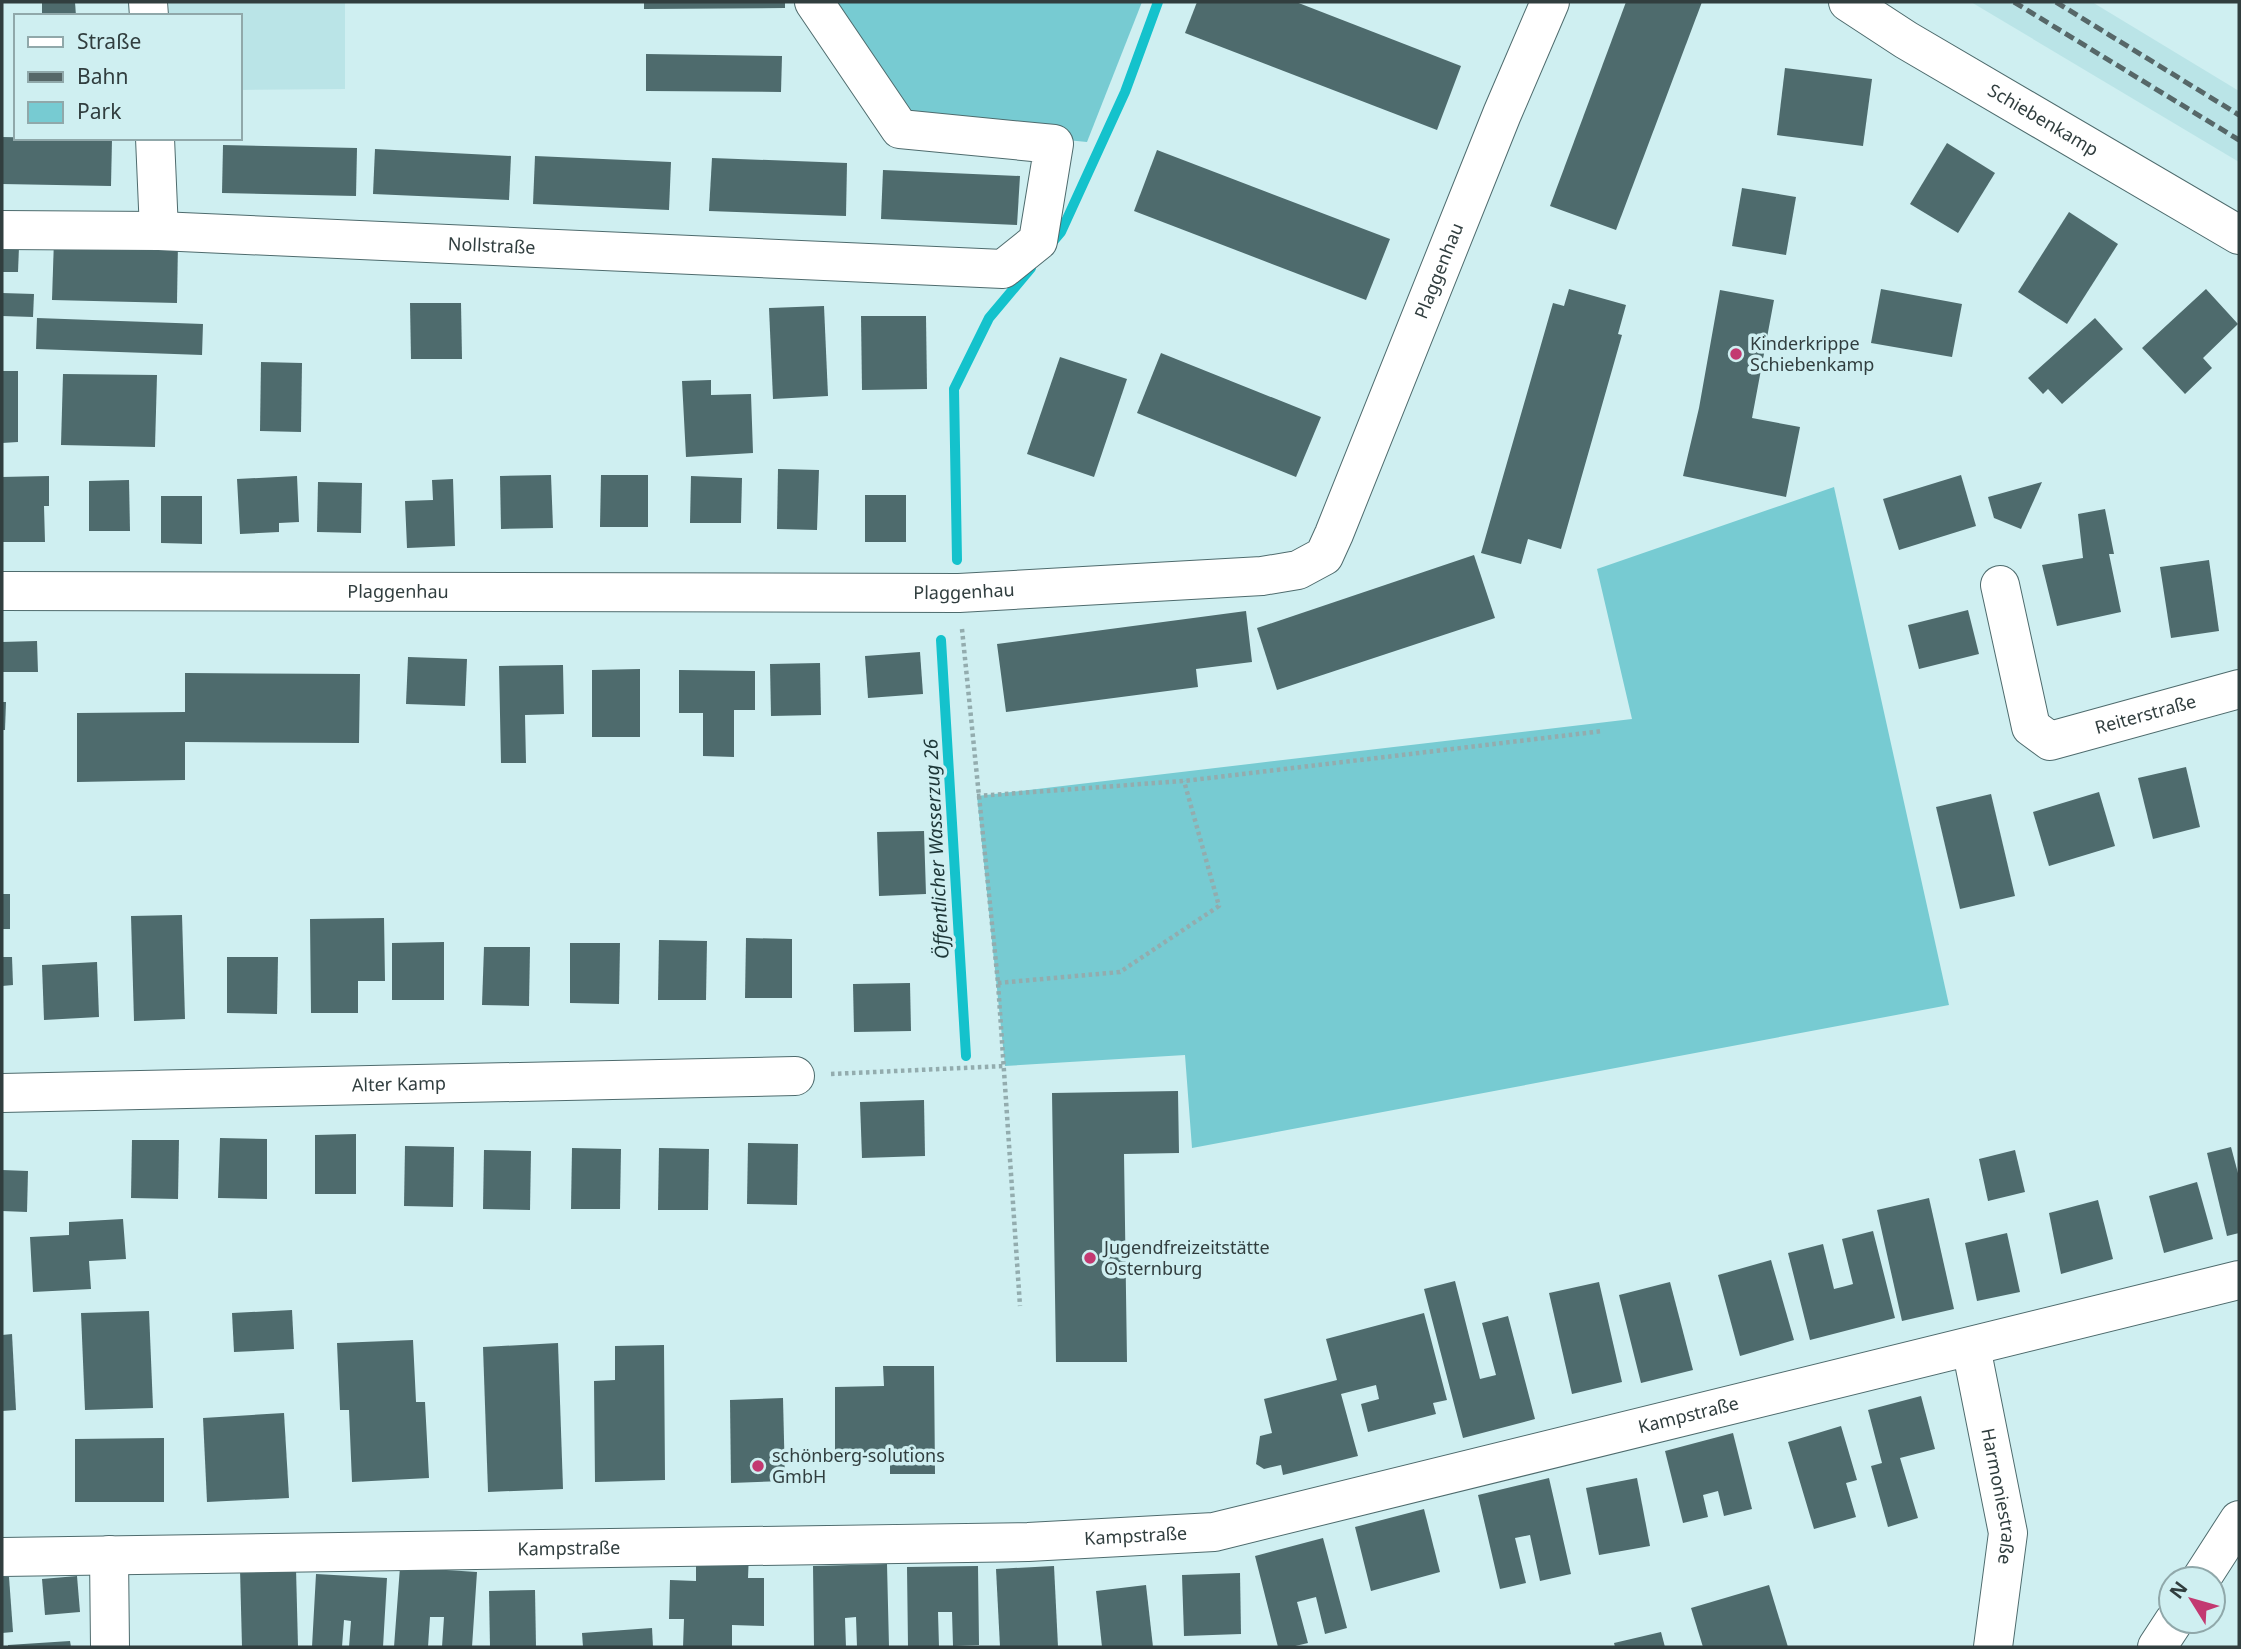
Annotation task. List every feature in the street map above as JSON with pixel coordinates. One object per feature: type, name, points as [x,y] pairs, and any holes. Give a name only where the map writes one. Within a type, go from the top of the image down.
[{"type":"street","name":"Nollstraße","points":[[2,230],[159,231],[1003,269],[1038,241],[1054,144],[900,129],[814,2]]},
{"type":"street","name":"Plaggenhau","points":[[2,591],[959,593],[1262,576],[1298,570],[1324,556],[1502,114],[1550,2]]},
{"type":"street","name":"Schiebenkamp","points":[[1848,2],[1906,40],[2239,234]]},
{"type":"street","points":[[155,140],[159,231]]},
{"type":"street","name":"Reiterstraße","points":[[2000,585],[2031,727],[2050,741],[2239,689]]},
{"type":"street","name":"Alter Kamp","points":[[2,1093],[795,1076]]},
{"type":"street","name":"Kampstraße","points":[[2,1557],[1028,1542],[1214,1532],[2239,1280]]},
{"type":"street","name":"Harmoniestraße","points":[[1971,1347],[2008,1533],[1993,1647]]},
{"type":"street","points":[[2210,1565],[2239,1520]]},
{"type":"street","points":[[109,1555],[110,1647]]},
{"type":"path","points":[[959,593],[977,796],[998,983],[1020,1306]]},
{"type":"path","points":[[977,796],[1184,781],[1603,731]]},
{"type":"path","points":[[998,983],[1120,972],[1219,906],[1184,781]]},
{"type":"path","points":[[795,1076],[1005,1066]]},
{"type":"shaded area","points":[[169,2],[345,2],[345,89],[242,90],[242,14],[169,14]]},
{"type":"shaded area","points":[[1971,2],[2092,2],[2239,91],[2239,162]]},
{"type":"green space","points":[[818,2],[1142,2],[1087,142],[902,124]]},
{"type":"green space","points":[[1834,487],[1949,1005],[1192,1148],[1185,1055],[1005,1066],[977,796],[1632,719],[1597,569]]},
{"type":"building","points":[[42,2],[75,2],[76,14],[42,14]]},
{"type":"building","points":[[644,2],[785,2],[785,8],[644,9]]},
{"type":"building","points":[[1197,2],[1296,2],[1461,66],[1437,130],[1185,33]]},
{"type":"building","points":[[1626,2],[1702,2],[1616,230],[1550,206]]},
{"type":"building","points":[[646,54],[782,56],[781,92],[646,91]]},
{"type":"building","points":[[1785,68],[1872,79],[1863,146],[1777,135]]},
{"type":"building","points":[[2,137],[14,137],[14,140],[112,140],[111,186],[2,184]]},
{"type":"building","points":[[1947,143],[1995,173],[1958,233],[1910,204]]},
{"type":"building","points":[[223,145],[357,148],[356,196],[222,193]]},
{"type":"building","points":[[375,149],[511,156],[509,200],[373,194]]},
{"type":"building","points":[[1157,150],[1390,239],[1366,300],[1134,211]]},
{"type":"building","points":[[535,156],[671,162],[669,210],[533,204]]},
{"type":"building","points":[[712,158],[847,163],[846,216],[709,211]]},
{"type":"building","points":[[883,170],[1020,176],[1017,225],[881,219]]},
{"type":"building","points":[[1742,188],[1796,197],[1786,255],[1732,246]]},
{"type":"building","points":[[2069,212],[2118,244],[2067,324],[2018,292]]},
{"type":"building","points":[[54,239],[178,242],[177,303],[52,300]]},
{"type":"building","points":[[2,246],[19,247],[18,272],[2,272]]},
{"type":"building","points":[[1569,289],[1626,305],[1618,334],[1622,335],[1561,549],[1528,539],[1521,564],[1481,553],[1553,303],[1564,306]]},
{"type":"building","points":[[1881,289],[1962,304],[1952,357],[1871,343]]},
{"type":"building","points":[[2206,289],[2238,324],[2203,358],[2212,368],[2185,394],[2142,348]]},
{"type":"building","points":[[1720,290],[1774,300],[1752,418],[1800,427],[1786,497],[1683,476],[1699,408]]},
{"type":"building","points":[[2,293],[34,294],[33,317],[2,316]]},
{"type":"building","points":[[410,303],[461,303],[462,359],[411,359]]},
{"type":"building","points":[[824,306],[828,396],[773,399],[769,308]]},
{"type":"building","points":[[861,316],[926,316],[927,389],[862,390]]},
{"type":"building","points":[[37,318],[203,324],[202,355],[36,349]]},
{"type":"building","points":[[2095,318],[2123,349],[2062,404],[2048,389],[2043,394],[2028,378]]},
{"type":"building","points":[[1161,353],[1321,417],[1296,477],[1137,413]]},
{"type":"building","points":[[1060,357],[1127,379],[1094,477],[1027,454]]},
{"type":"building","points":[[261,362],[302,363],[301,432],[260,431]]},
{"type":"building","points":[[2,371],[18,371],[18,442],[2,443]]},
{"type":"building","points":[[63,374],[157,375],[155,447],[61,445]]},
{"type":"building","points":[[711,380],[711,395],[751,394],[753,453],[686,457],[682,381]]},
{"type":"building","points":[[778,469],[819,470],[817,530],[777,529]]},
{"type":"building","points":[[551,475],[553,528],[501,529],[500,476]]},
{"type":"building","points":[[601,475],[648,475],[648,527],[600,527]]},
{"type":"building","points":[[1961,475],[1976,526],[1899,550],[1883,499]]},
{"type":"building","points":[[49,476],[49,506],[44,506],[45,542],[2,542],[2,477]]},
{"type":"building","points":[[297,476],[299,522],[279,523],[279,532],[240,534],[237,479]]},
{"type":"building","points":[[691,476],[742,478],[741,523],[690,523]]},
{"type":"building","points":[[453,479],[455,546],[407,548],[405,501],[433,500],[432,480]]},
{"type":"building","points":[[129,480],[130,531],[89,531],[89,481]]},
{"type":"building","points":[[318,482],[362,483],[361,533],[317,532]]},
{"type":"building","points":[[2042,482],[2021,529],[1994,518],[1988,497]]},
{"type":"building","points":[[865,495],[906,495],[906,542],[865,542]]},
{"type":"building","points":[[161,496],[202,496],[202,544],[161,543]]},
{"type":"building","points":[[2105,509],[2114,554],[2109,554],[2121,612],[2057,626],[2042,565],[2083,558],[2078,514]]},
{"type":"building","points":[[1474,555],[1495,618],[1277,690],[1257,628]]},
{"type":"building","points":[[2209,560],[2219,631],[2171,638],[2160,567]]},
{"type":"building","points":[[1968,610],[1979,654],[1919,669],[1908,625]]},
{"type":"building","points":[[1246,611],[1252,662],[1196,669],[1198,687],[1006,712],[997,644]]},
{"type":"building","points":[[37,641],[38,672],[2,672],[2,642]]},
{"type":"building","points":[[920,652],[923,694],[868,698],[865,656]]},
{"type":"building","points":[[408,657],[467,659],[465,706],[406,704]]},
{"type":"building","points":[[820,663],[821,715],[771,716],[770,664]]},
{"type":"building","points":[[563,665],[564,714],[525,715],[526,763],[501,763],[499,666]]},
{"type":"building","points":[[640,669],[640,737],[592,737],[592,670]]},
{"type":"building","points":[[679,670],[755,671],[755,710],[734,710],[734,757],[703,756],[703,713],[679,713]]},
{"type":"building","points":[[185,673],[360,674],[359,743],[185,742],[185,780],[77,782],[77,713],[185,712]]},
{"type":"building","points":[[2,702],[6,702],[5,730],[2,730]]},
{"type":"building","points":[[2186,767],[2200,827],[2153,839],[2138,778]]},
{"type":"building","points":[[2099,792],[2115,846],[2049,866],[2033,812]]},
{"type":"building","points":[[1991,794],[2015,896],[1960,909],[1936,807]]},
{"type":"building","points":[[924,831],[926,894],[879,896],[877,832]]},
{"type":"building","points":[[2,894],[10,894],[10,929],[2,929]]},
{"type":"building","points":[[182,915],[185,1019],[134,1021],[131,916]]},
{"type":"building","points":[[384,918],[385,981],[358,981],[358,1013],[311,1013],[310,919]]},
{"type":"building","points":[[746,938],[792,939],[792,998],[745,998]]},
{"type":"building","points":[[659,940],[707,941],[706,1000],[658,1000]]},
{"type":"building","points":[[444,942],[444,1000],[392,1000],[392,943]]},
{"type":"building","points":[[570,943],[620,943],[619,1004],[570,1003]]},
{"type":"building","points":[[484,947],[530,947],[529,1006],[482,1005]]},
{"type":"building","points":[[2,957],[12,957],[13,985],[2,986]]},
{"type":"building","points":[[227,957],[278,957],[277,1014],[227,1013]]},
{"type":"building","points":[[97,962],[99,1017],[44,1020],[42,965]]},
{"type":"building","points":[[910,983],[911,1031],[854,1032],[853,984]]},
{"type":"building","name":"Jugendfreizeitstätte Osternburg","points":[[1178,1091],[1179,1153],[1124,1154],[1127,1362],[1056,1362],[1052,1093]]},
{"type":"building","points":[[924,1100],[925,1156],[862,1158],[860,1102]]},
{"type":"building","points":[[356,1134],[356,1194],[315,1194],[315,1135]]},
{"type":"building","points":[[220,1138],[267,1139],[267,1199],[218,1198]]},
{"type":"building","points":[[132,1140],[179,1140],[178,1199],[131,1198]]},
{"type":"building","points":[[748,1143],[798,1144],[797,1205],[747,1204]]},
{"type":"building","points":[[405,1146],[454,1147],[453,1207],[404,1206]]},
{"type":"building","points":[[2231,1147],[2239,1177],[2239,1233],[2227,1236],[2207,1153]]},
{"type":"building","points":[[572,1148],[621,1149],[620,1209],[571,1209]]},
{"type":"building","points":[[659,1148],[709,1149],[708,1210],[658,1210]]},
{"type":"building","points":[[484,1150],[531,1151],[530,1210],[483,1209]]},
{"type":"building","points":[[2015,1150],[2025,1192],[1988,1201],[1979,1159]]},
{"type":"building","points":[[2,1170],[28,1171],[27,1212],[2,1211]]},
{"type":"building","points":[[2197,1182],[2213,1239],[2164,1253],[2149,1196]]},
{"type":"building","points":[[1929,1198],[1954,1309],[1902,1321],[1877,1210]]},
{"type":"building","points":[[2098,1200],[2113,1259],[2061,1274],[2049,1213]]},
{"type":"building","points":[[123,1219],[126,1259],[89,1261],[91,1289],[33,1292],[30,1237],[69,1235],[69,1222]]},
{"type":"building","points":[[1873,1231],[1895,1318],[1810,1340],[1788,1253],[1823,1244],[1834,1289],[1846,1286],[1853,1284],[1842,1239]]},
{"type":"building","points":[[2007,1233],[2020,1292],[1977,1301],[1965,1243]]},
{"type":"building","points":[[1771,1260],[1794,1340],[1740,1356],[1718,1275]]},
{"type":"building","points":[[1455,1281],[1480,1379],[1496,1375],[1482,1323],[1508,1316],[1535,1419],[1463,1438],[1424,1289]]},
{"type":"building","points":[[1599,1282],[1622,1382],[1572,1394],[1549,1293]]},
{"type":"building","points":[[1670,1282],[1693,1370],[1641,1383],[1619,1295]]},
{"type":"building","points":[[292,1310],[294,1349],[234,1352],[232,1313]]},
{"type":"building","points":[[149,1311],[153,1408],[85,1410],[81,1313]]},
{"type":"building","points":[[1424,1313],[1447,1400],[1433,1403],[1436,1414],[1368,1432],[1361,1404],[1379,1399],[1376,1385],[1341,1394],[1358,1456],[1283,1475],[1281,1465],[1264,1469],[1256,1464],[1260,1436],[1272,1433],[1264,1399],[1337,1380],[1326,1339]]},
{"type":"building","points":[[12,1334],[16,1410],[2,1411],[2,1335]]},
{"type":"building","points":[[413,1340],[416,1402],[425,1402],[429,1478],[352,1482],[349,1410],[340,1410],[337,1343]]},
{"type":"building","points":[[558,1343],[563,1489],[488,1492],[483,1347]]},
{"type":"building","points":[[664,1345],[665,1480],[595,1482],[594,1381],[615,1380],[615,1346]]},
{"type":"building","points":[[883,1366],[934,1366],[935,1474],[890,1474],[890,1451],[875,1451],[875,1458],[835,1458],[835,1387],[884,1386]]},
{"type":"building","points":[[1921,1396],[1935,1449],[1900,1458],[1918,1518],[1888,1527],[1871,1466],[1882,1463],[1868,1410]]},
{"type":"building","points":[[783,1398],[785,1481],[731,1483],[730,1400]]},
{"type":"building","points":[[284,1413],[289,1498],[207,1502],[203,1418]]},
{"type":"building","points":[[1841,1426],[1857,1480],[1846,1483],[1856,1517],[1814,1529],[1788,1442]]},
{"type":"building","points":[[1733,1433],[1752,1509],[1724,1516],[1718,1491],[1703,1495],[1708,1517],[1683,1523],[1665,1451]]},
{"type":"building","points":[[164,1438],[164,1502],[75,1502],[75,1439]]},
{"type":"building","points":[[1549,1478],[1571,1574],[1540,1581],[1530,1535],[1515,1538],[1526,1583],[1500,1589],[1478,1495]]},
{"type":"building","points":[[1637,1478],[1650,1546],[1599,1555],[1586,1488]]},
{"type":"building","points":[[1424,1509],[1440,1572],[1371,1591],[1355,1527]]},
{"type":"building","points":[[1323,1538],[1347,1628],[1325,1634],[1316,1597],[1297,1602],[1308,1643],[1278,1647],[1255,1556]]},
{"type":"building","points":[[696,1553],[749,1553],[748,1578],[764,1578],[764,1626],[732,1625],[732,1647],[683,1647],[684,1619],[669,1619],[670,1580],[696,1581]]},
{"type":"building","points":[[887,1564],[889,1647],[857,1647],[856,1617],[845,1618],[846,1647],[814,1647],[813,1566]]},
{"type":"building","points":[[978,1566],[979,1645],[953,1646],[952,1612],[938,1612],[939,1647],[908,1647],[907,1567]]},
{"type":"building","points":[[1054,1566],[1058,1647],[1000,1647],[996,1569]]},
{"type":"building","points":[[400,1567],[477,1572],[472,1647],[442,1647],[444,1617],[430,1617],[428,1647],[394,1647]]},
{"type":"building","points":[[296,1568],[298,1647],[242,1647],[240,1569]]},
{"type":"building","points":[[1240,1573],[1241,1634],[1184,1636],[1182,1575]]},
{"type":"building","points":[[316,1574],[387,1578],[383,1647],[349,1647],[351,1621],[344,1620],[342,1647],[312,1647]]},
{"type":"building","points":[[77,1576],[80,1612],[45,1615],[42,1579]]},
{"type":"building","points":[[2,1577],[9,1577],[13,1632],[2,1633]]},
{"type":"building","points":[[1146,1585],[1153,1647],[1102,1647],[1096,1591]]},
{"type":"building","points":[[1769,1585],[1788,1647],[1703,1647],[1691,1608]]},
{"type":"building","points":[[535,1590],[536,1647],[490,1647],[489,1591]]},
{"type":"building","points":[[652,1628],[653,1647],[583,1647],[582,1633]]},
{"type":"building","points":[[1661,1632],[1665,1647],[1615,1647],[1614,1643]]},
{"type":"building","points":[[70,1641],[71,1647],[8,1647],[8,1645]]},
{"type":"waterway","name":"Öffentlicher Wasserzug 26","points":[[1050,245],[1061,232],[1125,92],[1158,2]]},
{"type":"waterway","name":"Öffentlicher Wasserzug 26","points":[[957,560],[954,389],[989,318],[1031,268]]},
{"type":"waterway","name":"Öffentlicher Wasserzug 26","points":[[941,640],[966,1056]]},
{"type":"railway","points":[[2014,2],[2239,140]]},
{"type":"railway","points":[[2056,2],[2239,115]]},
{"type":"place","name":"Kinderkrippe Schiebenkamp","points":[[1736,354]]},
{"type":"place","name":"Jugendfreizeitstätte Osternburg","points":[[1090,1258]]},
{"type":"place","name":"schönberg-solutions GmbH","points":[[758,1466]]}]
